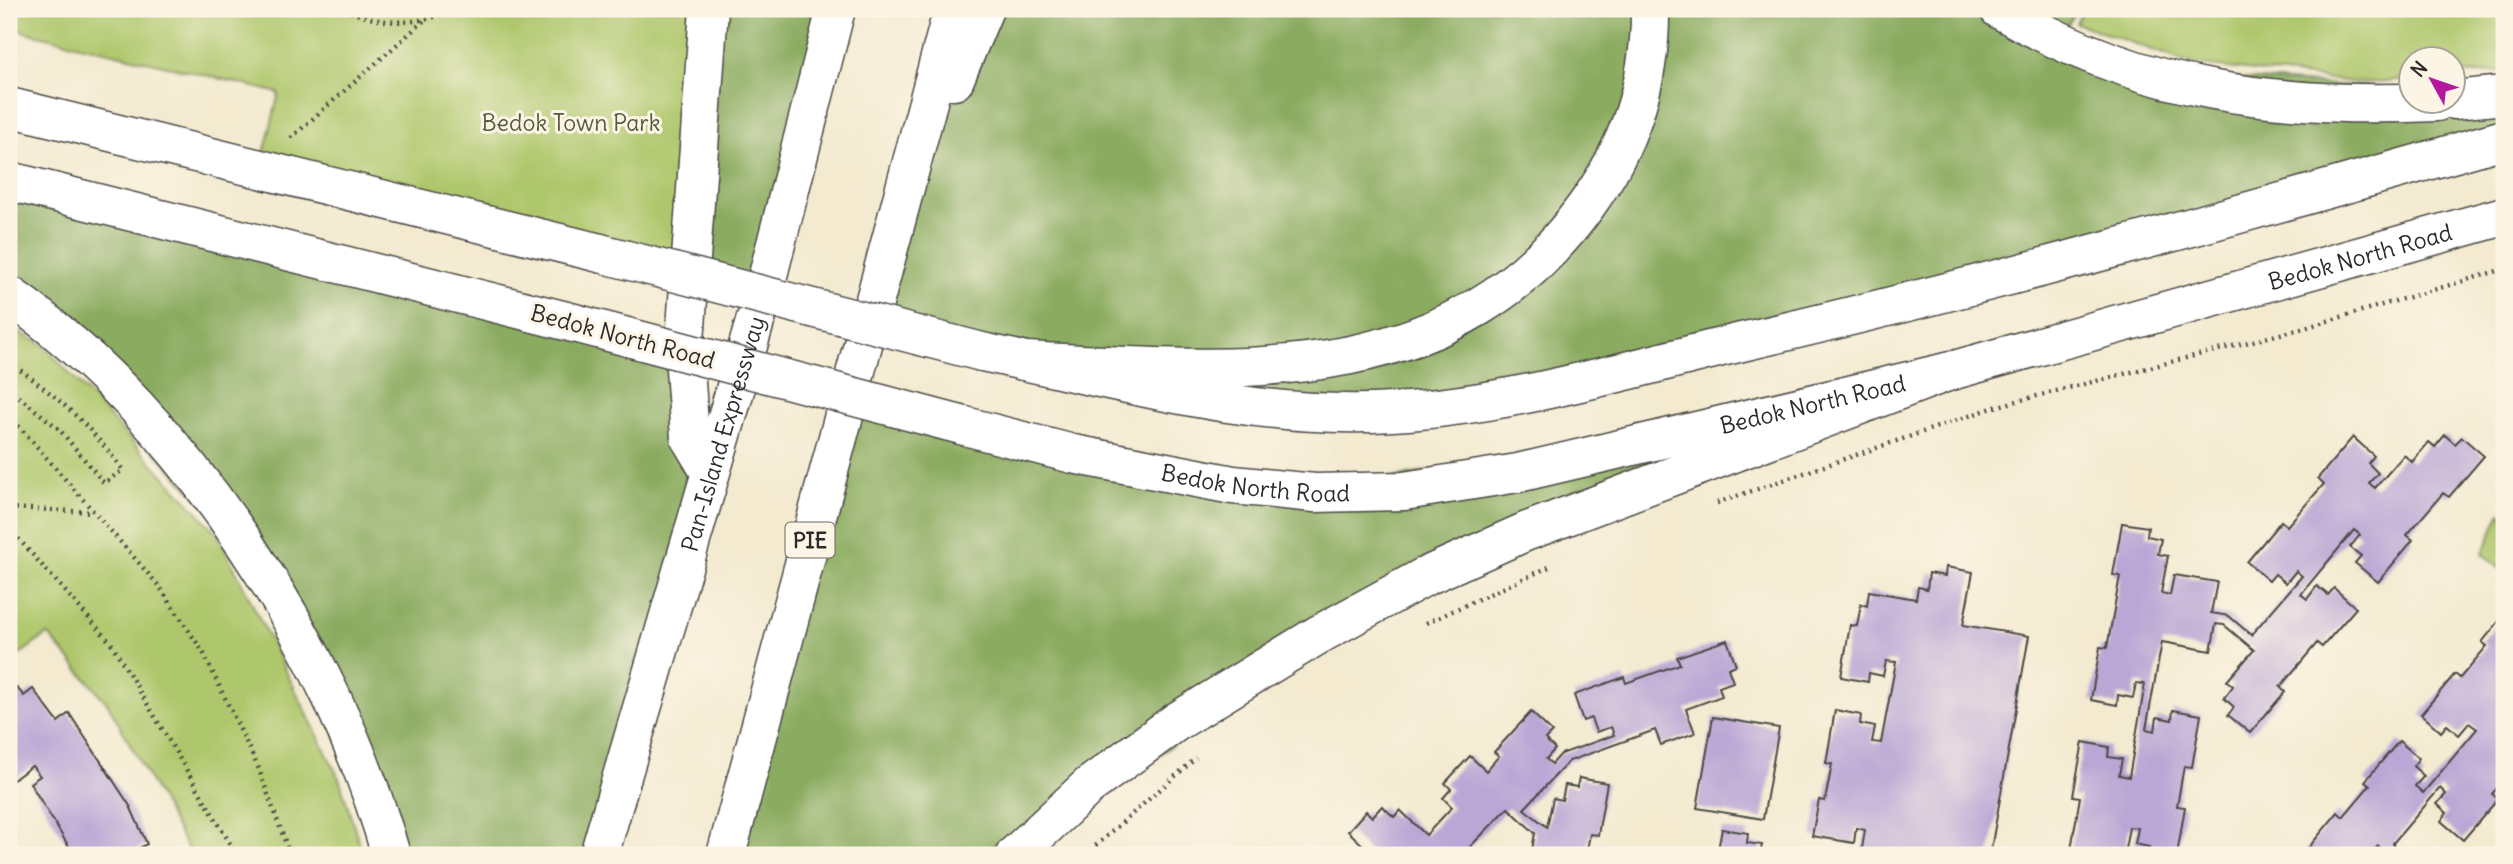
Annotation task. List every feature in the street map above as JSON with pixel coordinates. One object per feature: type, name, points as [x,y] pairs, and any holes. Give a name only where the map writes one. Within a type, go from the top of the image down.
[{"type":"main road","points":[[709,9],[684,355],[690,438],[709,470]]},
{"type":"main road","name":"Pan-Island Expressway","points":[[599,855],[709,470],[764,292],[836,9]]},
{"type":"main road","name":"PIE","points":[[726,855],[953,9]]},
{"type":"main road","points":[[895,225],[984,9]]},
{"type":"main road","points":[[1024,361],[1222,369],[1312,362],[1406,340],[1483,306],[1511,287],[1546,256],[1609,172],[1629,131],[1643,87],[1650,9]]},
{"type":"main road","points":[[1999,9],[2074,49],[2188,86],[2288,100],[2398,103]]},
{"type":"main road","points":[[2468,99],[2504,95]]},
{"type":"main road","points":[[9,107],[600,253],[982,352],[1160,392],[1255,406],[1322,412],[1390,412],[1512,396],[1932,298],[2130,246],[2504,139]]},
{"type":"main road","name":"Bedok North Road","points":[[9,181],[578,324],[961,425],[1163,474],[1233,485],[1315,493],[1381,492],[1518,473],[1947,372],[2504,216]]},
{"type":"main road","points":[[9,295],[72,345],[118,389],[198,482],[255,560],[299,632],[333,701],[365,772],[391,855]]},
{"type":"main road","points":[[1015,855],[1090,785],[1176,722],[1318,635],[1424,577],[1525,532],[1947,372]]},
{"type":"path","points":[[344,9],[378,20],[428,18],[453,9]]},
{"type":"path","points":[[257,168],[428,18]]},
{"type":"path","points":[[1713,505],[1998,406],[2304,328],[2504,270]]},
{"type":"path","points":[[9,362],[56,394],[95,432],[122,470],[104,484],[59,429],[9,389]]},
{"type":"path","points":[[9,415],[159,586],[203,652],[258,767],[290,855]]},
{"type":"path","points":[[9,508],[92,512]]},
{"type":"path","points":[[9,528],[111,643],[237,855]]},
{"type":"path","points":[[1421,625],[1559,562]]},
{"type":"path","points":[[1085,855],[1199,755]]},
{"type":"green space","name":"Bedok Town Park","points":[[9,9],[693,9],[674,264],[262,162],[279,93],[9,28]]},
{"type":"green space","points":[[708,9],[836,9],[764,291],[690,271]]},
{"type":"green space","points":[[953,9],[2077,9],[2059,41],[2140,73],[2398,89],[2398,116],[2468,116],[2468,93],[2504,95],[2504,139],[1390,412],[869,322]]},
{"type":"green space","points":[[2083,9],[2504,9],[2504,71],[2468,74],[2468,46],[2398,46],[2398,80],[2363,83],[2192,64],[2076,23]]},
{"type":"green space","points":[[9,181],[684,355],[709,470],[598,855],[391,855],[255,560],[9,295]]},
{"type":"green space","points":[[9,327],[43,345],[217,533],[339,778],[363,855],[191,855],[108,704],[48,634],[9,662]]},
{"type":"green space","points":[[1947,372],[1388,595],[1015,855],[726,855],[849,396],[1315,493]]},
{"type":"green space","points":[[2501,512],[2504,515],[2504,572],[2483,554]]},
{"type":"building","points":[[2445,435],[2455,444],[2462,437],[2484,456],[2449,497],[2443,493],[2407,535],[2413,540],[2378,582],[2355,563],[2361,556],[2350,547],[2360,535],[2354,530],[2301,594],[2307,599],[2317,586],[2328,595],[2334,588],[2356,608],[2322,647],[2317,643],[2280,687],[2285,692],[2250,733],[2228,715],[2234,707],[2224,698],[2233,686],[2227,681],[2254,650],[2224,625],[2216,624],[2211,651],[2162,642],[2146,729],[2155,731],[2157,717],[2172,720],[2173,710],[2201,715],[2192,767],[2184,766],[2177,806],[2185,807],[2177,855],[2148,855],[2149,847],[2135,844],[2138,828],[2129,827],[2124,855],[2070,855],[2080,797],[2073,796],[2083,742],[2109,747],[2108,757],[2122,759],[2119,775],[2129,777],[2145,684],[2136,683],[2133,698],[2118,695],[2117,705],[2091,700],[2100,647],[2107,648],[2120,576],[2113,575],[2122,523],[2148,527],[2147,536],[2161,539],[2158,554],[2168,556],[2161,593],[2170,595],[2174,575],[2217,582],[2211,613],[2229,616],[2251,635],[2302,576],[2296,571],[2286,583],[2275,574],[2269,581],[2247,562],[2281,521],[2287,526],[2324,484],[2318,478],[2353,437],[2374,456],[2368,463],[2378,473],[2369,483],[2375,488],[2404,455],[2412,462],[2429,442],[2435,447]]},
{"type":"building","points":[[1946,567],[1973,572],[1963,625],[2029,636],[1990,855],[1861,855],[1865,830],[1856,828],[1854,843],[1812,836],[1819,800],[1825,801],[1832,764],[1826,763],[1835,710],[1861,715],[1860,724],[1875,727],[1872,742],[1881,743],[1896,662],[1886,661],[1883,676],[1869,673],[1868,682],[1841,677],[1850,625],[1857,626],[1861,604],[1867,606],[1869,591],[1916,599],[1918,587],[1927,589],[1929,573],[1945,576]]},
{"type":"building","points":[[2504,615],[2504,780],[2492,794],[2498,799],[2463,840],[2441,821],[2447,813],[2437,804],[2446,794],[2440,788],[2393,843],[2397,855],[2386,855],[2378,846],[2370,855],[2304,853],[2338,812],[2343,817],[2370,785],[2365,781],[2399,741],[2419,758],[2413,766],[2424,776],[2415,786],[2423,793],[2477,729],[2469,723],[2459,735],[2447,725],[2441,732],[2421,714],[2455,674],[2460,678],[2487,646],[2482,642]]},
{"type":"building","points":[[1727,640],[1736,665],[1728,668],[1733,682],[1719,687],[1722,696],[1686,709],[1695,733],[1661,745],[1655,730],[1569,761],[1524,809],[1547,827],[1553,798],[1562,800],[1565,785],[1577,787],[1579,778],[1607,783],[1598,835],[1590,834],[1586,855],[1531,855],[1535,833],[1508,808],[1462,855],[1373,855],[1348,831],[1366,811],[1372,817],[1382,806],[1394,817],[1400,810],[1426,835],[1452,807],[1443,798],[1451,789],[1445,783],[1470,756],[1486,771],[1499,756],[1494,752],[1531,712],[1552,732],[1545,739],[1555,749],[1546,759],[1552,764],[1561,754],[1614,735],[1611,727],[1596,732],[1591,718],[1583,721],[1574,695],[1624,677],[1626,683],[1680,664],[1677,657]]},
{"type":"building","points":[[17,688],[24,696],[33,689],[58,722],[69,713],[130,806],[147,844],[136,850],[139,855],[74,855],[30,783],[40,776],[32,766],[9,783],[9,694]]},
{"type":"building","points":[[1713,717],[1779,728],[1763,819],[1697,808]]},
{"type":"building","points":[[1722,829],[1748,833],[1747,843],[1762,845],[1760,855],[1717,855]]}]
